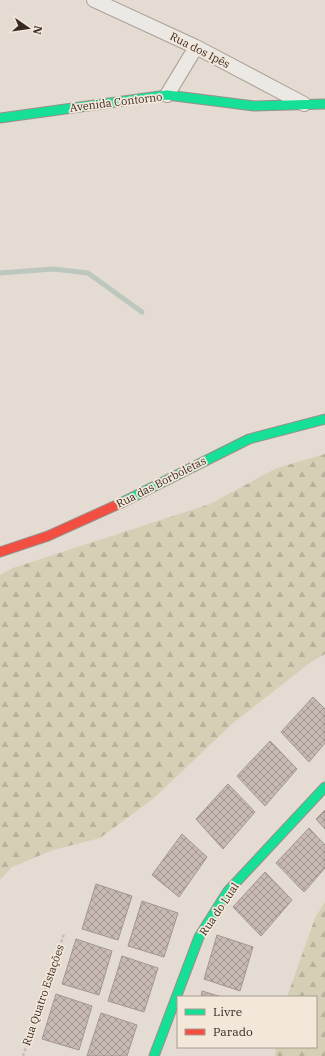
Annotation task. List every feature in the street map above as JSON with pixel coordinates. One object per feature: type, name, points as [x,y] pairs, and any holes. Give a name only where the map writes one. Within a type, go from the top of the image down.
[{"type":"street","name":"Rua dos Ipês","points":[[94,0],[196,47],[304,104]]},
{"type":"street","points":[[167,95],[196,47]]},
{"type":"street","name":"Avenida Contorno","points":[[0,118],[167,95],[254,106],[279,107],[325,103]]},
{"type":"street","name":"Rua das Borboletas","points":[[0,552],[48,536],[112,507],[249,439],[325,419]]},
{"type":"street","name":"Rua do Lual","points":[[154,1056],[199,937],[228,891],[325,787]]},
{"type":"path","name":"Rua Quatro Estações","points":[[23,1056],[64,934]]},
{"type":"green space","points":[[325,454],[325,654],[311,662],[233,723],[154,798],[100,838],[53,850],[12,867],[0,880],[0,575],[13,568],[210,504],[277,468]]},
{"type":"green space","points":[[325,902],[325,1056],[275,1056],[276,1048],[317,1048],[317,996],[287,996],[315,918]]},
{"type":"building","points":[[313,697],[325,709],[325,743],[309,762],[281,732]]},
{"type":"building","points":[[270,741],[297,769],[265,806],[237,776]]},
{"type":"building","points":[[228,784],[255,812],[223,849],[196,819]]},
{"type":"building","points":[[325,810],[325,829],[316,819]]},
{"type":"building","points":[[309,828],[325,845],[325,868],[304,892],[276,863]]},
{"type":"building","points":[[182,834],[207,857],[179,897],[152,875]]},
{"type":"building","points":[[265,872],[292,900],[261,936],[233,907]]},
{"type":"building","points":[[96,884],[132,896],[118,940],[82,929]]},
{"type":"building","points":[[142,901],[178,913],[164,957],[128,946]]},
{"type":"building","points":[[217,935],[253,947],[240,991],[204,979]]},
{"type":"building","points":[[76,939],[112,951],[99,995],[62,984]]},
{"type":"building","points":[[122,956],[158,968],[144,1012],[108,1001]]},
{"type":"building","points":[[202,991],[219,996],[201,996]]},
{"type":"building","points":[[56,994],[92,1006],[79,1050],[42,1039]]},
{"type":"building","points":[[101,1013],[137,1025],[127,1056],[87,1056]]},
{"type":"waterway","points":[[0,273],[53,269],[88,273],[142,312]]},
{"type":"traffic: fast","points":[[0,118],[167,95],[254,106],[325,104]]},
{"type":"traffic: fast","points":[[121,503],[249,439],[325,419]]},
{"type":"traffic: fast","points":[[154,1056],[199,937],[228,891],[325,787]]},
{"type":"traffic: jam","points":[[0,552],[48,536],[121,503]]}]
